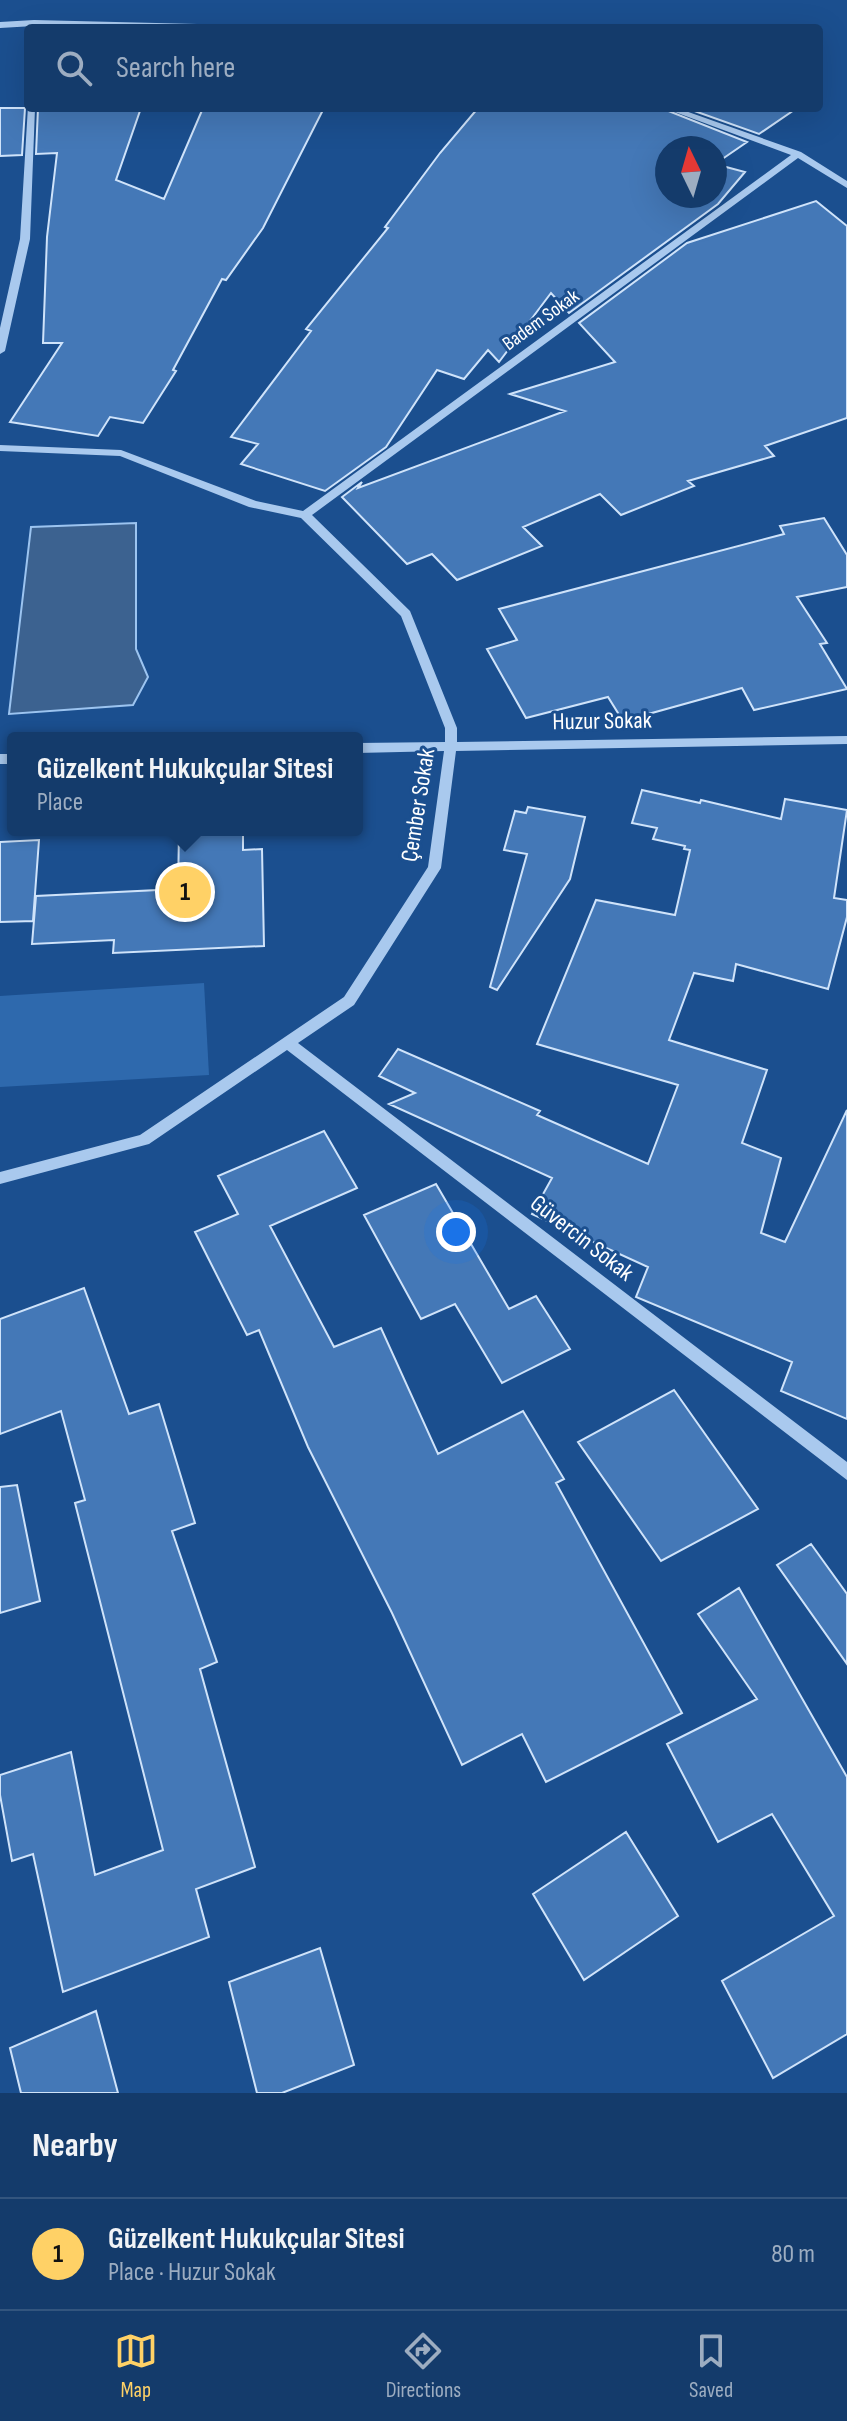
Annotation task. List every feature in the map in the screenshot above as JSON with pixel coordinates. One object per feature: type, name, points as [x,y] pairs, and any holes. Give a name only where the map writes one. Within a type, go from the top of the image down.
[{"type":"street","points":[[0,25],[24,25]]},
{"type":"street","points":[[0,351],[25,239],[31,112]]},
{"type":"street","points":[[679,112],[798,154],[847,185]]},
{"type":"street","name":"Badem Sokak","points":[[305,515],[798,154]]},
{"type":"street","points":[[0,448],[121,453],[253,504],[305,515]]},
{"type":"street","name":"Çember Sokak","points":[[0,1178],[144,1140],[349,1001],[434,868],[451,728],[406,614],[305,515]]},
{"type":"street","name":"Huzur Sokak","points":[[363,748],[847,740]]},
{"type":"street","name":"Güvercin Sokak","points":[[287,1042],[847,1472]]},
{"type":"shaded area","points":[[136,523],[136,649],[148,677],[133,705],[9,714],[31,527]]},
{"type":"shaded area","points":[[204,983],[209,1075],[0,1087],[0,996]]},
{"type":"building","points":[[0,108],[24,108],[22,155],[0,156]]},
{"type":"building","points":[[38,112],[140,112],[116,180],[164,199],[201,112],[322,112],[263,228],[226,280],[222,279],[173,370],[176,371],[143,423],[110,417],[98,436],[10,422],[62,343],[43,343],[47,237],[57,153],[36,154]]},
{"type":"building","points":[[475,112],[671,112],[747,142],[727,156],[727,136],[655,136],[655,208],[713,208],[569,313],[551,293],[499,362],[488,350],[464,379],[437,370],[386,447],[325,491],[241,464],[258,444],[231,437],[311,331],[306,329],[388,228],[385,227],[440,153]]},
{"type":"building","points":[[697,112],[791,112],[759,134]]},
{"type":"building","points":[[727,167],[745,172],[727,193]]},
{"type":"building","points":[[816,201],[847,226],[847,418],[765,446],[774,456],[688,481],[694,486],[621,515],[600,494],[523,527],[542,546],[457,580],[432,554],[407,564],[342,497],[362,482],[358,488],[565,411],[510,394],[615,362],[579,323],[687,243]]},
{"type":"building","points":[[824,518],[847,555],[847,587],[797,597],[827,643],[820,644],[847,689],[754,710],[742,688],[623,721],[608,697],[526,718],[487,649],[517,640],[499,609],[784,534],[780,526]]},
{"type":"building","points":[[642,790],[781,819],[785,799],[847,810],[834,898],[847,900],[847,917],[828,989],[736,964],[733,981],[694,973],[669,1040],[767,1070],[742,1143],[781,1158],[761,1233],[785,1242],[847,1110],[847,1419],[781,1391],[792,1362],[636,1297],[648,1267],[532,1214],[552,1178],[389,1104],[415,1093],[379,1076],[398,1049],[540,1111],[537,1115],[648,1164],[678,1085],[537,1044],[596,900],[675,915],[690,850],[684,849],[685,846],[653,839],[657,828],[632,823]]},
{"type":"building","points":[[528,807],[585,817],[570,879],[497,990],[490,987],[527,854],[504,850],[515,811],[526,813]]},
{"type":"building","points":[[179,836],[243,836],[243,850],[262,849],[264,946],[113,953],[114,940],[32,944],[36,896],[178,889]]},
{"type":"building","points":[[39,840],[33,921],[0,922],[0,842]]},
{"type":"building","points":[[324,1131],[357,1188],[270,1226],[334,1347],[381,1328],[438,1454],[523,1411],[564,1479],[556,1483],[682,1713],[546,1782],[522,1734],[462,1765],[392,1613],[308,1447],[259,1330],[247,1335],[195,1232],[238,1214],[218,1176]]},
{"type":"building","points":[[436,1184],[509,1309],[536,1296],[570,1349],[502,1383],[455,1304],[421,1319],[364,1215]]},
{"type":"building","points":[[84,1288],[129,1414],[159,1404],[195,1523],[172,1531],[217,1662],[200,1669],[255,1867],[196,1889],[209,1937],[63,1992],[33,1854],[12,1861],[0,1795],[0,1775],[71,1752],[95,1875],[163,1850],[75,1503],[85,1500],[61,1411],[0,1434],[0,1319]]},
{"type":"building","points":[[674,1390],[758,1509],[661,1561],[578,1442]]},
{"type":"building","points":[[17,1485],[40,1601],[0,1613],[0,1487]]},
{"type":"building","points":[[811,1544],[847,1594],[847,1664],[777,1565]]},
{"type":"building","points":[[739,1588],[847,1777],[847,2034],[773,2078],[722,1981],[834,1916],[772,1814],[718,1842],[667,1744],[757,1699],[698,1614]]},
{"type":"building","points":[[626,1832],[678,1916],[584,1980],[533,1894]]},
{"type":"building","points":[[320,1948],[354,2065],[282,2093],[257,2093],[229,1982]]},
{"type":"building","points":[[96,2011],[118,2093],[21,2093],[10,2048]]},
{"type":"place","name":"Güzelkent Hukukçular Sitesi","points":[[185,892]]}]
